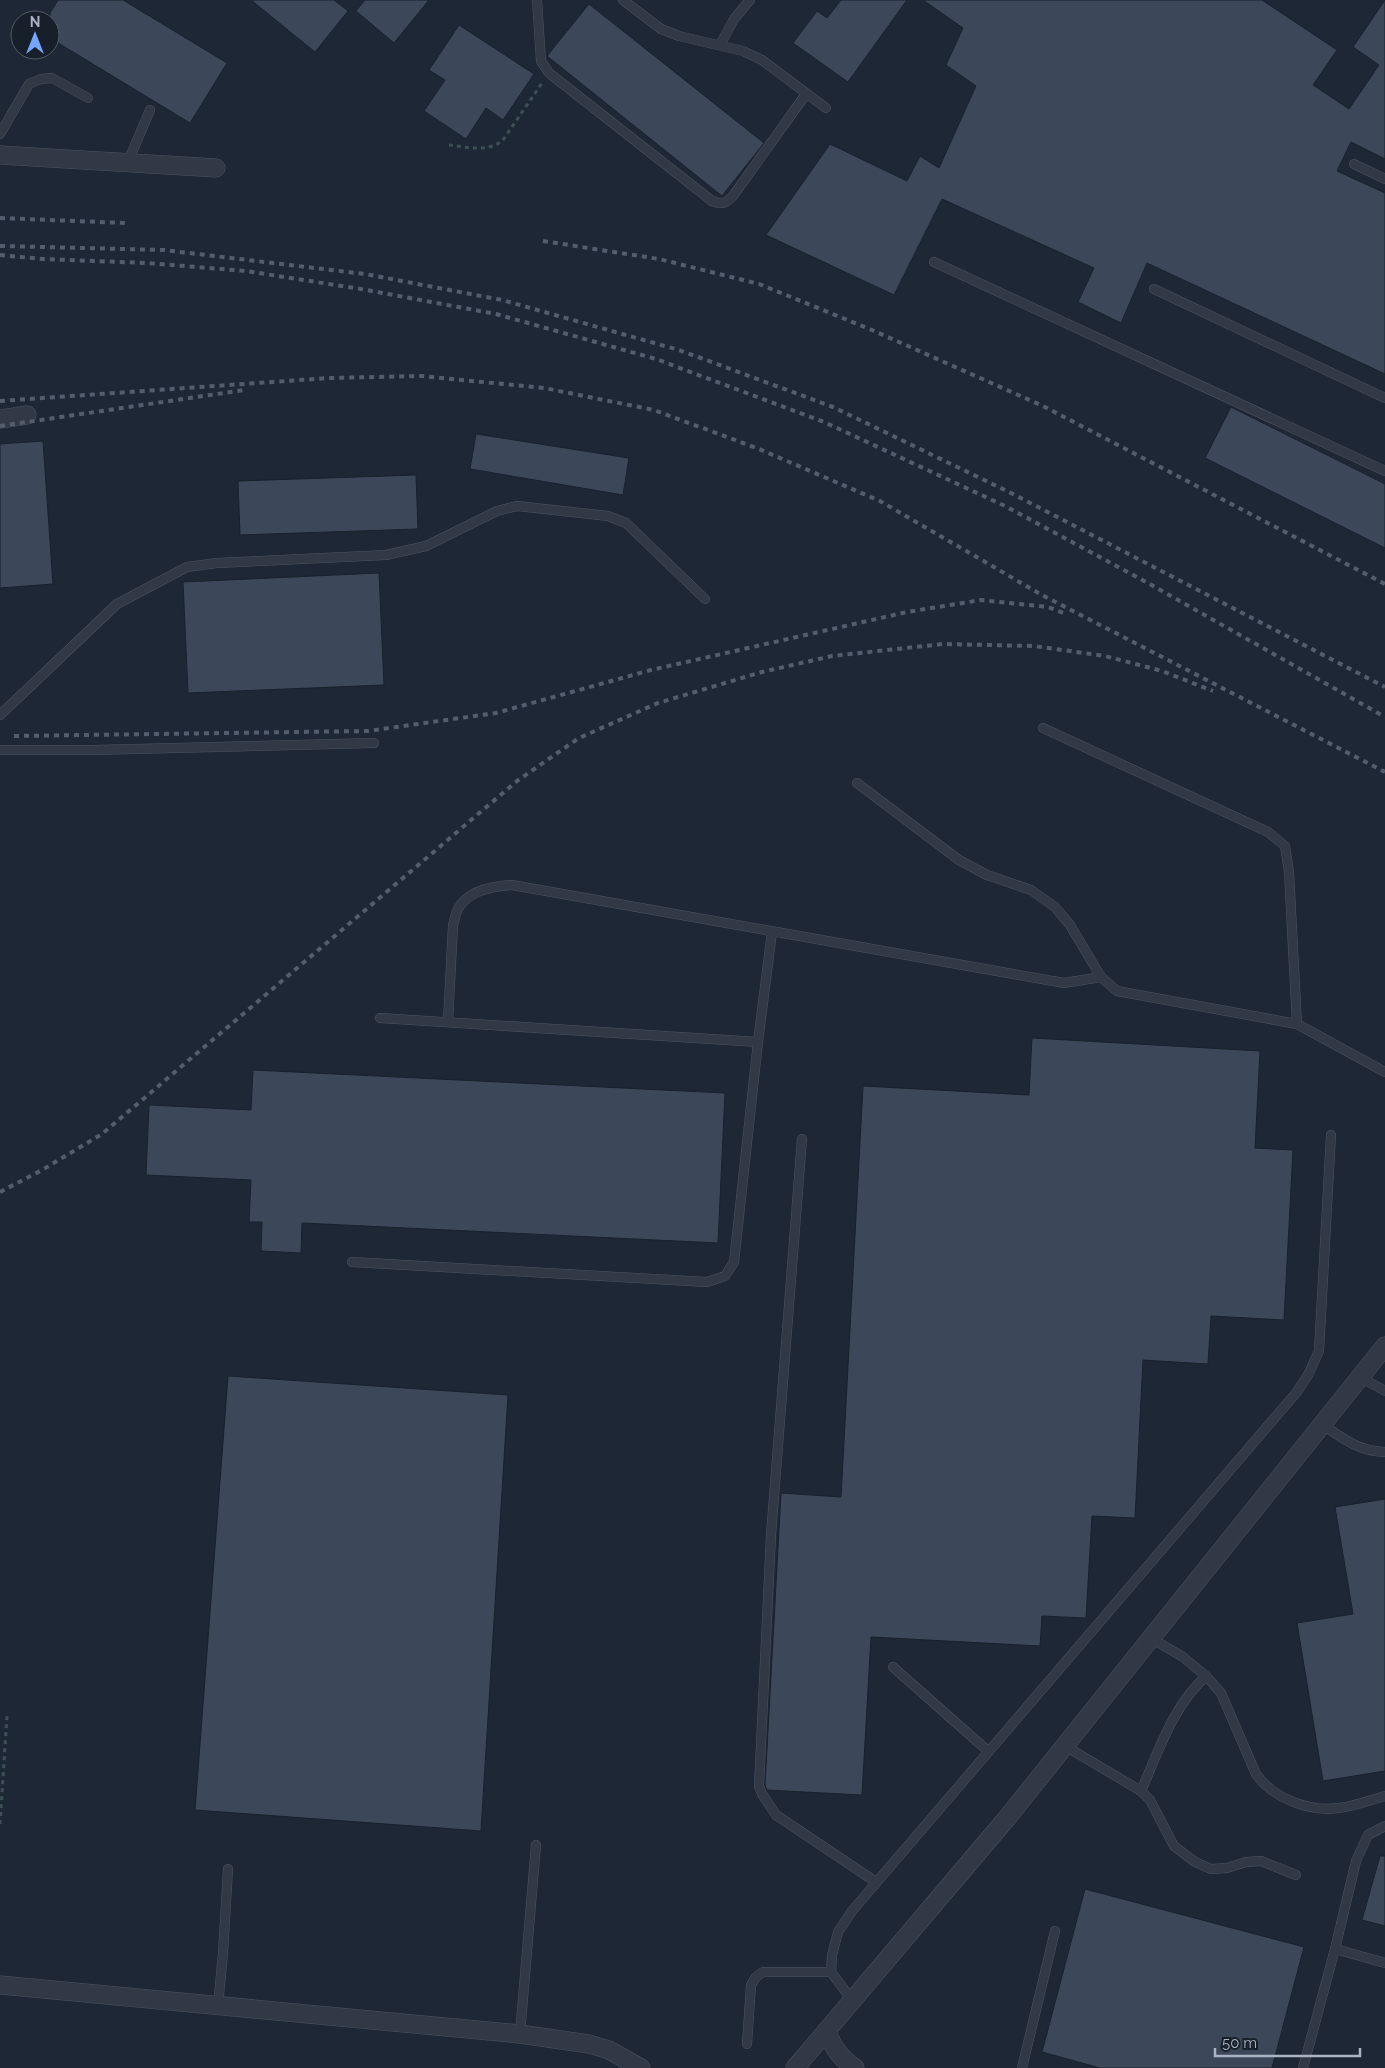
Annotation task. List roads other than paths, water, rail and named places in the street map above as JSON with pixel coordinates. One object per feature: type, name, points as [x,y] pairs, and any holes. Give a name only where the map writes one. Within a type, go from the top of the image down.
[{"type":"street","points":[[0,155],[216,168]]},
{"type":"street","points":[[0,419],[27,415]]},
{"type":"street","points":[[795,2068],[1007,1818],[1385,1346]]},
{"type":"street","points":[[0,1985],[520,2034],[589,2044],[609,2050],[641,2068]]},
{"type":"street","points":[[826,2031],[832,2046],[843,2060],[855,2068]]},
{"type":"lane","points":[[537,0],[541,61],[549,72],[712,201],[725,203],[733,196],[806,94]]},
{"type":"lane","points":[[623,0],[661,29],[679,36],[743,51],[762,60],[826,108]]},
{"type":"lane","points":[[720,46],[734,19],[750,0]]},
{"type":"lane","points":[[0,134],[29,84],[41,79],[52,78],[88,98]]},
{"type":"lane","points":[[128,162],[150,110]]},
{"type":"lane","points":[[1354,164],[1385,179]]},
{"type":"lane","points":[[934,262],[1385,471]]},
{"type":"lane","points":[[1154,289],[1385,398]]},
{"type":"lane","points":[[0,715],[117,604],[187,567],[217,563],[386,555],[426,546],[497,511],[518,506],[608,516],[626,523],[705,599]]},
{"type":"lane","points":[[1042,728],[1268,832],[1285,846],[1289,872],[1297,1024]]},
{"type":"lane","points":[[0,750],[94,750],[374,743]]},
{"type":"lane","points":[[857,783],[959,860],[987,875],[1031,890],[1055,907],[1070,925],[1101,977],[1117,991],[1297,1024],[1385,1072]]},
{"type":"lane","points":[[448,1022],[454,925],[457,910],[468,897],[491,886],[512,885],[1064,983],[1101,977]]},
{"type":"lane","points":[[352,1262],[707,1282],[725,1276],[734,1262],[772,932]]},
{"type":"lane","points":[[380,1018],[758,1042]]},
{"type":"lane","points":[[852,2000],[831,1972],[832,1954],[838,1932],[852,1911],[1296,1393],[1308,1375],[1318,1351],[1331,1135]]},
{"type":"lane","points":[[802,1139],[771,1535],[759,1786],[776,1815],[876,1882]]},
{"type":"lane","points":[[1360,1377],[1385,1391]]},
{"type":"lane","points":[[1322,1424],[1350,1444],[1370,1451],[1385,1452]]},
{"type":"lane","points":[[1151,1638],[1183,1657],[1206,1676],[1221,1693],[1256,1774],[1264,1786],[1294,1802],[1322,1808],[1340,1808],[1385,1796]]},
{"type":"lane","points":[[893,1667],[988,1751]]},
{"type":"lane","points":[[1141,1791],[1178,1708],[1191,1690],[1206,1676]]},
{"type":"lane","points":[[1065,1746],[1141,1791],[1150,1800],[1174,1846],[1195,1862],[1211,1869],[1227,1868],[1246,1862],[1261,1862],[1296,1875]]},
{"type":"lane","points":[[1303,2068],[1356,1861],[1368,1835],[1385,1826]]},
{"type":"lane","points":[[520,2034],[536,1845]]},
{"type":"lane","points":[[218,2006],[224,1953],[228,1869]]},
{"type":"lane","points":[[1022,2068],[1055,1931]]},
{"type":"lane","points":[[1334,1949],[1385,1963]]},
{"type":"lane","points":[[746,2044],[751,1985],[756,1977],[763,1972],[831,1972]]},
{"type":"railway","points":[[0,218],[125,223]]},
{"type":"railway","points":[[543,241],[659,259],[759,284],[872,330],[1043,406],[1385,584]]},
{"type":"railway","points":[[0,246],[164,250],[365,274],[502,300],[679,350],[833,407],[1011,493],[1385,687]]},
{"type":"railway","points":[[0,255],[42,259],[147,263],[246,271],[361,289],[496,314],[656,359],[824,422],[1005,506],[1148,583],[1385,717]]},
{"type":"railway","points":[[0,401],[329,378],[421,376],[544,388],[654,410],[759,449],[880,501],[1042,595],[1385,772]]},
{"type":"railway","points":[[0,426],[244,390]]},
{"type":"railway","points":[[14,736],[368,731],[496,713],[651,670],[907,612],[981,600],[1048,607],[1066,614]]},
{"type":"railway","points":[[0,1192],[42,1170],[102,1134],[517,781],[579,738],[658,703],[762,672],[832,656],[943,644],[1034,646],[1105,656],[1162,671],[1213,691]]}]
